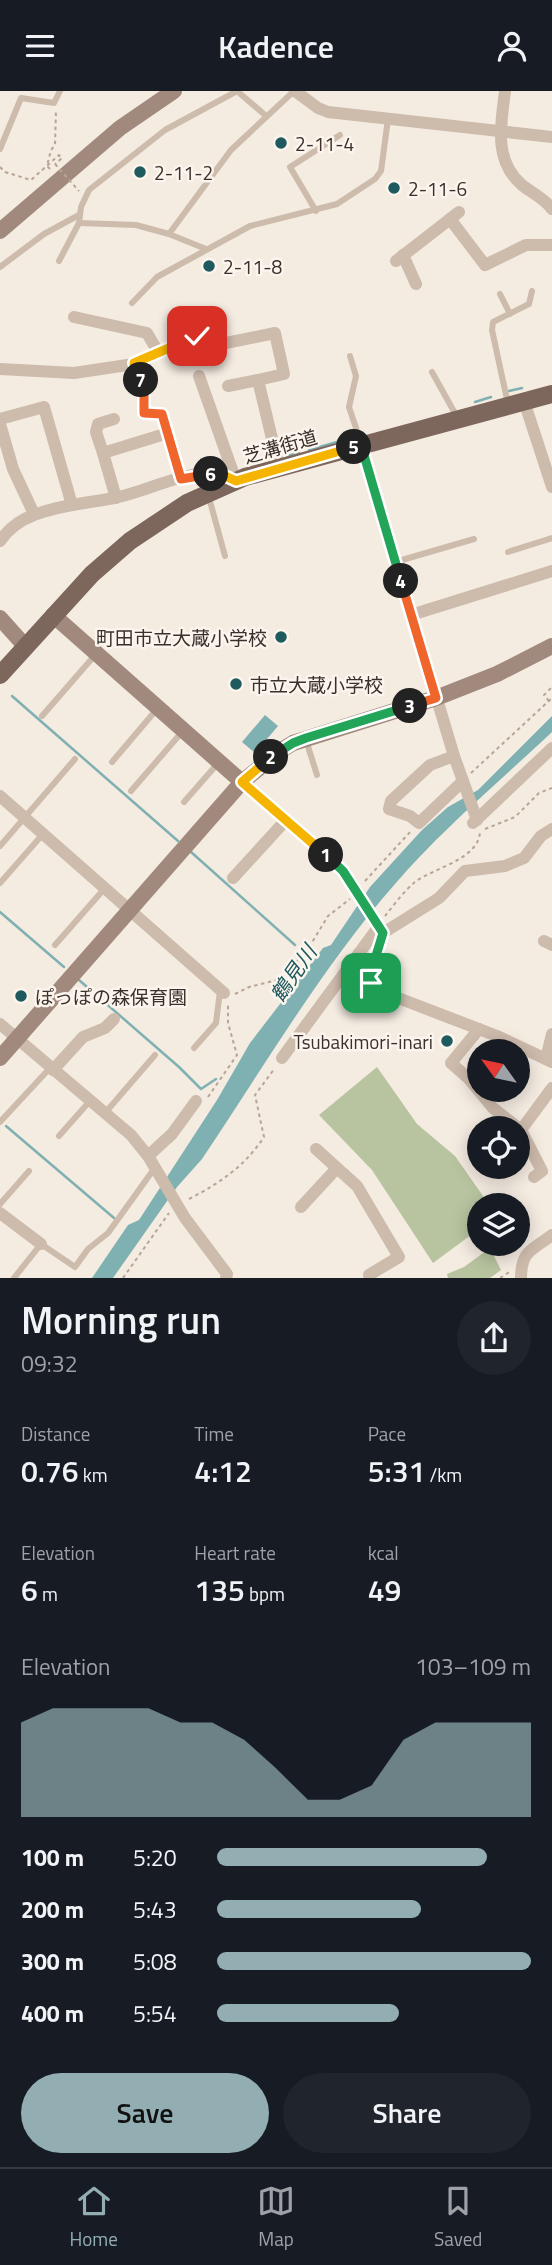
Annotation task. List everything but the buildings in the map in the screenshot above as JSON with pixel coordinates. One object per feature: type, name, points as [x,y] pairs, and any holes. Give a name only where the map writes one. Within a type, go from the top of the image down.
[{"type":"main road","name":"芝溝街道","points":[[0,675],[92,574],[130,541],[207,493],[279,468],[552,394]]},
{"type":"street","points":[[0,231],[121,128],[174,91]]},
{"type":"street","points":[[294,91],[317,108],[328,112],[552,137]]},
{"type":"street","points":[[505,91],[500,145],[504,161],[520,183],[552,209]]},
{"type":"street","points":[[416,284],[400,258],[454,215],[485,265],[526,245],[552,245]]},
{"type":"street","points":[[74,317],[147,333],[158,352]]},
{"type":"street","points":[[221,344],[281,332],[284,374],[228,386]]},
{"type":"street","points":[[0,369],[74,373],[134,363],[197,336]]},
{"type":"street","points":[[198,376],[236,481]]},
{"type":"street","points":[[258,380],[279,468]]},
{"type":"street","points":[[516,404],[552,487]]},
{"type":"street","points":[[34,515],[13,469],[0,422],[44,407],[72,505]]},
{"type":"street","points":[[144,413],[162,414],[181,479]]},
{"type":"street","points":[[114,419],[98,424],[96,432],[116,498]]},
{"type":"street","points":[[103,453],[168,433]]},
{"type":"street","points":[[361,445],[475,820],[552,748]]},
{"type":"street","points":[[0,541],[7,530],[34,515],[72,505],[116,498],[181,479],[221,474],[236,481]]},
{"type":"street","points":[[411,615],[552,571]]},
{"type":"street","points":[[53,615],[343,871],[379,927],[371,972],[373,986],[549,1061],[552,1034]]},
{"type":"street","points":[[0,618],[25,646]]},
{"type":"street","points":[[0,1058],[242,782],[279,751],[306,738],[436,698],[497,674],[552,646]]},
{"type":"street","points":[[454,756],[430,765],[391,801],[389,809],[410,816],[419,823],[465,781]]},
{"type":"street","points":[[0,796],[222,991]]},
{"type":"street","points":[[233,878],[286,820]]},
{"type":"street","points":[[282,1058],[379,927],[439,898],[466,871],[505,866],[524,858],[541,836],[552,829]]},
{"type":"street","points":[[52,1069],[83,1037],[105,1028],[114,1019]]},
{"type":"street","points":[[0,1024],[104,1115],[131,1135],[227,1274],[226,1278]]},
{"type":"street","points":[[479,1029],[451,1063],[503,1116]]},
{"type":"street","points":[[530,1119],[552,1088]]},
{"type":"street","points":[[154,1165],[172,1134],[200,1101]]},
{"type":"street","points":[[530,1148],[542,1171],[534,1177]]},
{"type":"street","points":[[316,1149],[357,1186],[399,1257],[369,1275],[370,1278]]},
{"type":"street","points":[[301,1207],[337,1168]]},
{"type":"street","points":[[0,1213],[41,1244]]},
{"type":"street","points":[[516,1274],[529,1251],[552,1235]]},
{"type":"lane","points":[[0,149],[21,98],[54,103],[61,91]]},
{"type":"lane","points":[[58,261],[79,219],[89,190],[165,130],[237,91],[265,115]]},
{"type":"lane","points":[[169,234],[230,150],[294,91]]},
{"type":"lane","points":[[132,303],[156,277],[250,226],[337,204],[375,179],[381,171],[388,119]]},
{"type":"lane","points":[[316,211],[290,167],[340,135]]},
{"type":"lane","points":[[0,267],[44,234],[79,219],[136,225],[169,234],[206,249]]},
{"type":"lane","points":[[516,404],[492,330],[493,322],[529,304],[532,291]]},
{"type":"lane","points":[[500,294],[510,314]]},
{"type":"lane","points":[[350,356],[356,376],[349,407],[361,445]]},
{"type":"lane","points":[[134,363],[144,387],[144,413]]},
{"type":"lane","points":[[432,372],[458,419]]},
{"type":"lane","points":[[207,493],[225,556]]},
{"type":"lane","points":[[508,552],[552,538]]},
{"type":"lane","points":[[395,562],[474,539]]},
{"type":"lane","points":[[42,716],[96,653]]},
{"type":"lane","points":[[112,762],[158,707]]},
{"type":"lane","points":[[131,792],[184,730]]},
{"type":"lane","points":[[306,738],[317,775]]},
{"type":"lane","points":[[0,846],[75,759]]},
{"type":"lane","points":[[184,802],[219,762]]},
{"type":"lane","points":[[0,883],[43,834]]},
{"type":"lane","points":[[55,945],[105,888]]},
{"type":"lane","points":[[194,1048],[216,1023],[222,991]]},
{"type":"lane","points":[[104,1115],[155,1055]]},
{"type":"lane","points":[[0,1122],[52,1069]]},
{"type":"lane","points":[[59,1136],[89,1102]]},
{"type":"lane","points":[[14,1278],[41,1244],[75,1266],[88,1249],[108,1233],[154,1165]]},
{"type":"lane","points":[[0,1204],[29,1171]]},
{"type":"path","points":[[47,166],[55,145],[54,103]]},
{"type":"path","points":[[0,167],[32,180],[54,163],[79,191]]},
{"type":"path","points":[[47,166],[53,172]]},
{"type":"path","points":[[549,701],[544,695],[552,687]]},
{"type":"path","points":[[465,781],[552,698]]},
{"type":"path","points":[[379,927],[382,919],[418,880],[459,859],[480,839],[480,830],[512,818],[539,793],[552,788]]},
{"type":"path","points":[[200,1101],[237,1055],[228,1023],[227,1009],[232,998],[249,987],[277,981],[285,976],[311,944],[328,916],[358,891],[412,830]]},
{"type":"path","points":[[123,1278],[176,1203],[231,1175],[255,1151],[264,1137],[255,1095],[282,1058]]},
{"type":"path","points":[[500,1278],[516,1274]]},
{"type":"green space","points":[[377,1067],[417,1124],[455,1156],[467,1173],[467,1179],[471,1179],[481,1193],[467,1193],[467,1238],[433,1263],[372,1170],[319,1115]]},
{"type":"green space","points":[[479,1256],[494,1256],[501,1270],[490,1278],[448,1278],[447,1274],[464,1267]]},
{"type":"water","points":[[265,715],[278,726],[255,753],[242,742]]},
{"type":"water","points":[[552,716],[552,732],[432,844],[395,884],[343,949],[294,1018],[202,1159],[177,1187],[113,1278],[92,1278],[128,1225],[139,1220],[217,1100],[250,1043],[323,948],[331,945],[370,887],[422,830],[448,807],[478,790]]},
{"type":"waterway","points":[[509,391],[522,388]]},
{"type":"waterway","points":[[475,402],[491,397]]},
{"type":"waterway","points":[[309,450],[344,440]]},
{"type":"waterway","points":[[287,456],[299,453]]},
{"type":"waterway","points":[[12,696],[178,841]]},
{"type":"waterway","name":"鶴見川","points":[[191,852],[295,945]]},
{"type":"waterway","points":[[0,912],[64,967]]},
{"type":"waterway","points":[[79,980],[201,1089],[216,1079]]},
{"type":"waterway","points":[[6,1126],[114,1218]]},
{"type":"place","name":"2-11-4","points":[[281,143]]},
{"type":"place","name":"2-11-2","points":[[140,172]]},
{"type":"place","name":"2-11-6","points":[[394,188]]},
{"type":"place","name":"2-11-8","points":[[209,266]]},
{"type":"place","name":"町田市立大蔵小学校","points":[[281,637]]},
{"type":"place","name":"市立大蔵小学校","points":[[236,684]]},
{"type":"place","name":"ぽっぽの森保育園","points":[[21,996]]},
{"type":"place","name":"Tsubakimori-inari","points":[[447,1041]]},
{"type":"route","points":[[197,336],[134,363],[144,387],[144,413],[162,414],[181,479],[221,474],[236,481],[361,445],[436,698],[293,743],[279,751],[242,782],[343,871],[359,894],[383,933],[371,972],[371,983]]}]
